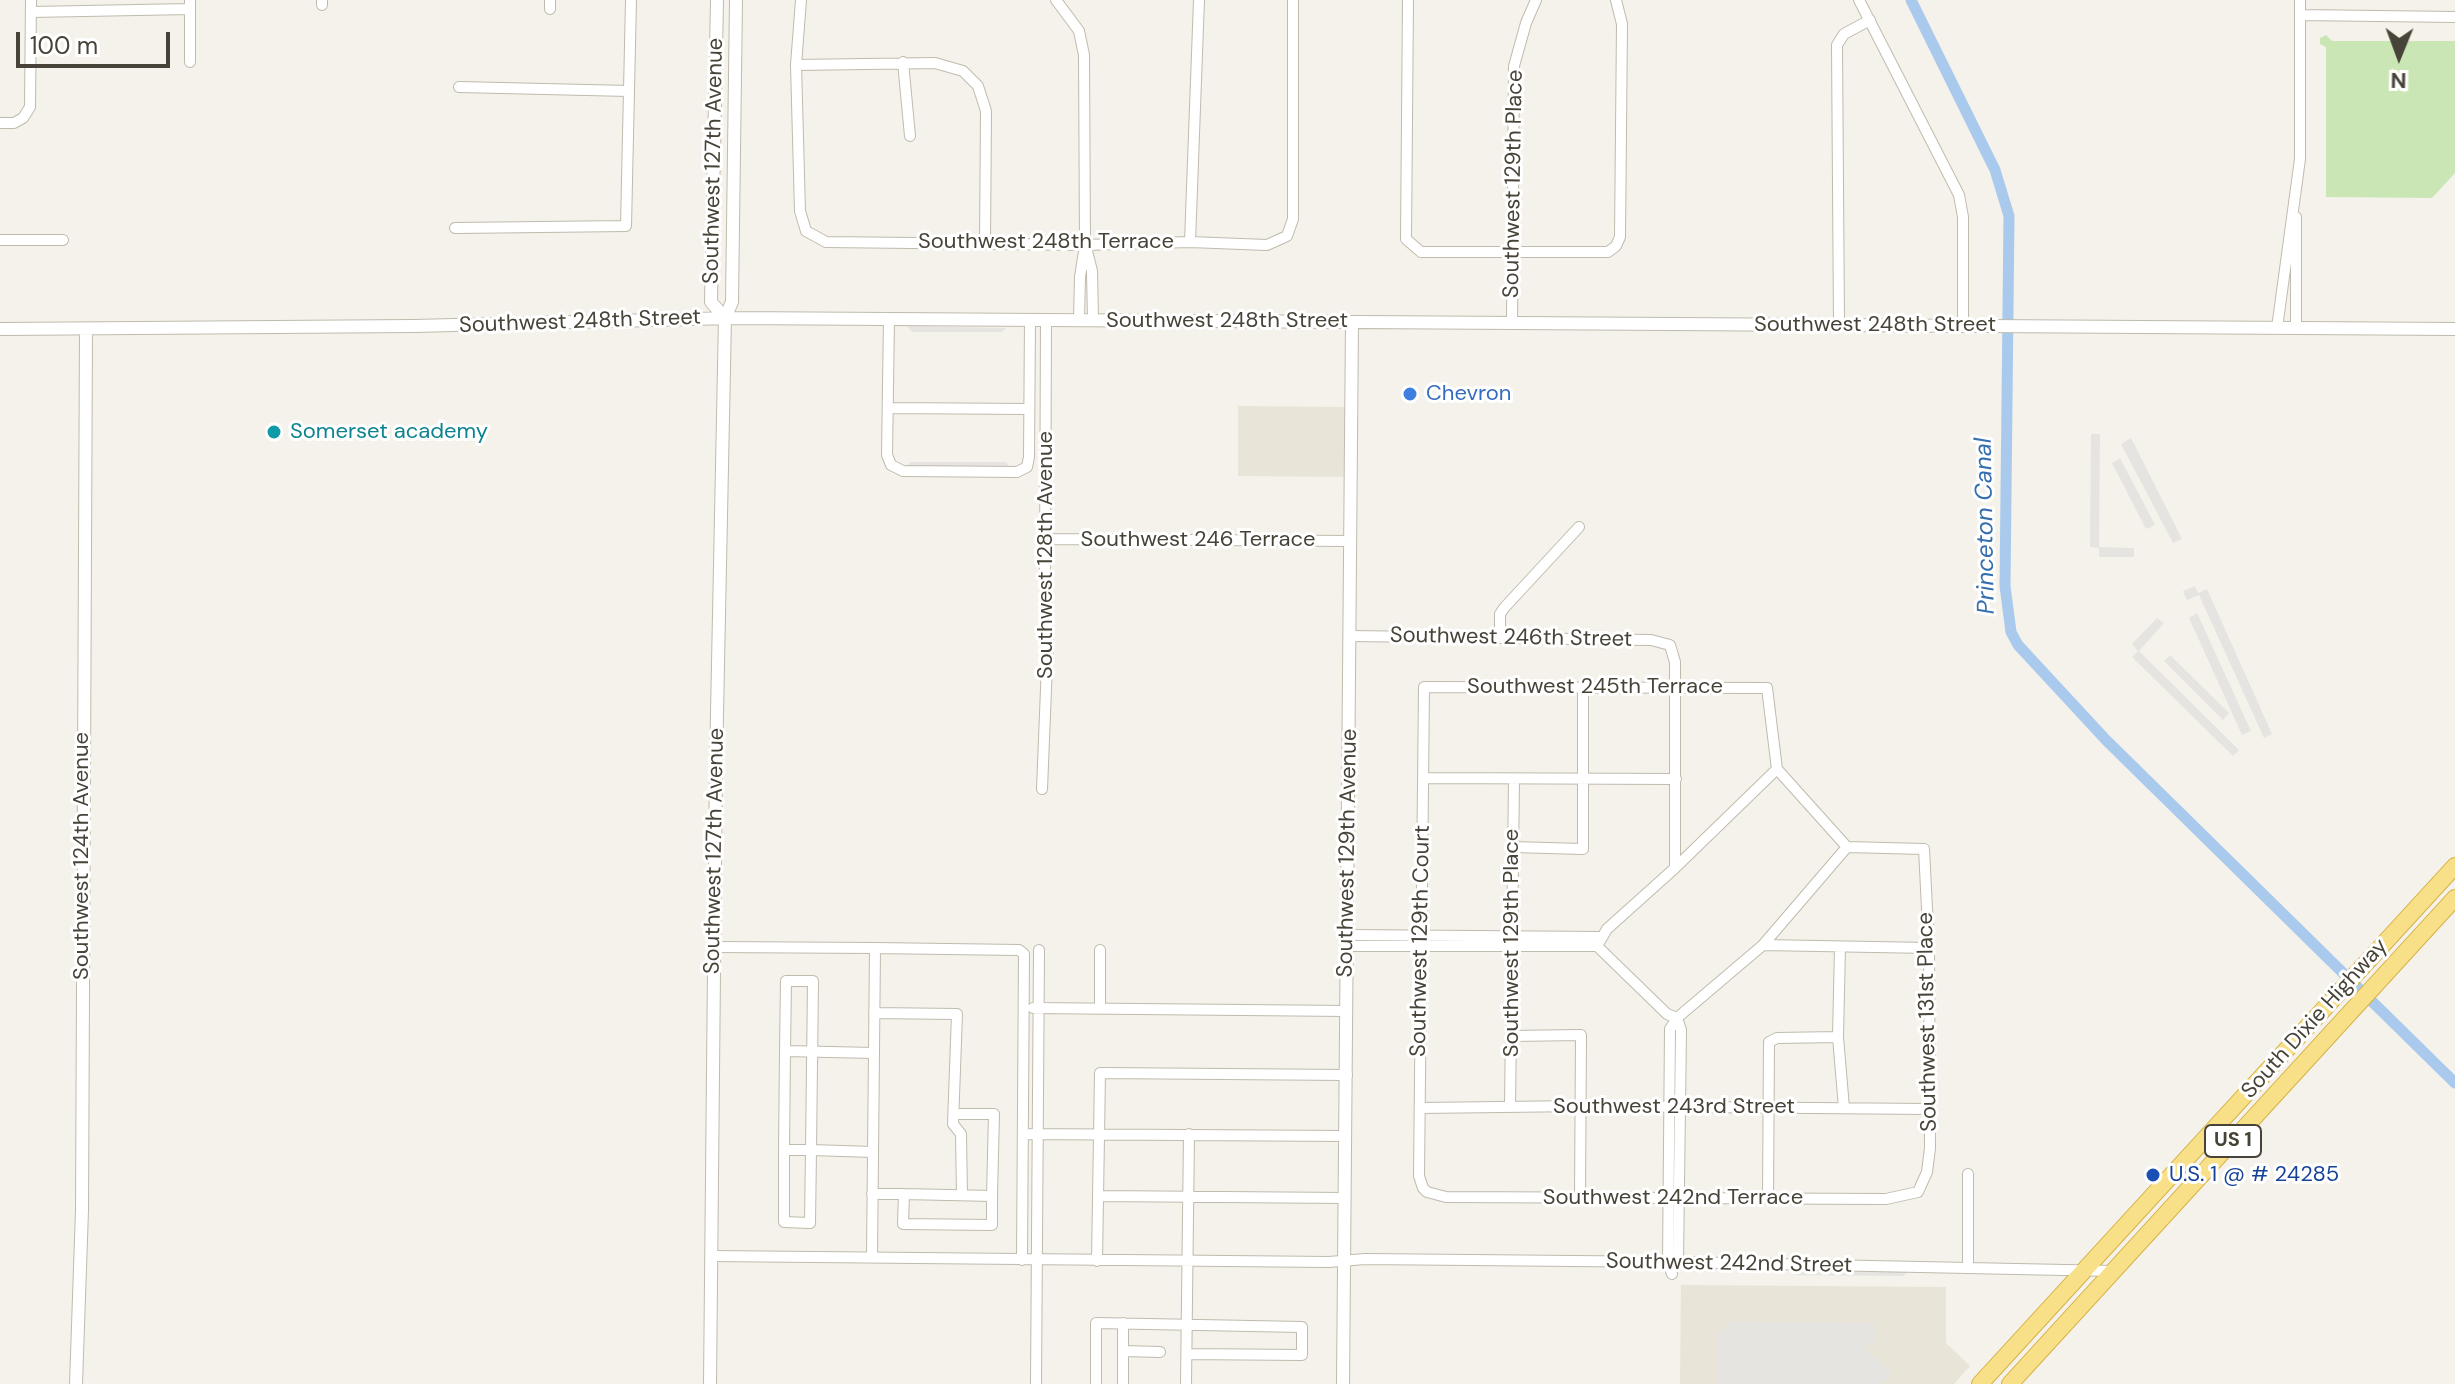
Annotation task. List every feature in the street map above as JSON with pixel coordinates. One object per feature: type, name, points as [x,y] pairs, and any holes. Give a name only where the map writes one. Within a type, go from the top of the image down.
[{"type":"highway","name":"South Dixie Highway","points":[[1980,1384],[2455,866]]},
{"type":"highway","name":"South Dixie Highway","points":[[2010,1384],[2455,898]]},
{"type":"highway","points":[[2163,1217],[2181,1182],[2257,1099],[2261,1093],[2261,1078]]},
{"type":"highway","points":[[1993,1384],[2008,1368],[2017,1344]]},
{"type":"street","points":[[455,228],[626,226],[631,0]]},
{"type":"street","name":"Southwest 127th Avenue","points":[[717,0],[711,302],[725,318]]},
{"type":"street","name":"Southwest 127th Avenue","points":[[710,1384],[725,318],[732,302],[736,0]]},
{"type":"street","points":[[801,0],[796,65],[935,63],[963,71],[978,86],[986,111],[985,243]]},
{"type":"street","points":[[1056,0],[1079,31],[1084,55],[1085,245],[1080,277],[1086,320]]},
{"type":"street","points":[[1190,242],[1199,0]]},
{"type":"street","name":"Southwest 248th Terrace","points":[[796,65],[800,211],[806,231],[826,242],[1085,245],[1190,242],[1267,245],[1287,236],[1293,219],[1293,0]]},
{"type":"street","points":[[1408,0],[1406,239],[1421,252],[1608,252],[1616,246],[1620,237],[1622,24],[1616,0]]},
{"type":"street","name":"Southwest 129th Place","points":[[1512,323],[1514,66],[1536,0]]},
{"type":"street","points":[[1859,0],[1955,186],[1962,206],[1963,324]]},
{"type":"street","points":[[2296,328],[2295,203],[2300,149],[2300,0]]},
{"type":"street","points":[[0,123],[14,123],[23,118],[30,107],[31,6],[190,5],[190,62]]},
{"type":"street","points":[[2300,15],[2455,17]]},
{"type":"street","points":[[1839,325],[1837,45],[1844,34],[1870,20]]},
{"type":"street","points":[[903,62],[910,136]]},
{"type":"street","points":[[459,87],[629,91]]},
{"type":"street","points":[[2277,328],[2295,203]]},
{"type":"street","points":[[0,240],[63,240]]},
{"type":"street","name":"Southwest 248th Street","points":[[0,329],[414,326],[725,318],[2455,329]]},
{"type":"street","points":[[889,319],[887,455],[894,468],[903,471],[1017,472],[1025,468],[1029,457],[1030,319]]},
{"type":"street","name":"Southwest 128th Avenue","points":[[1042,789],[1048,639],[1046,320]]},
{"type":"street","name":"Southwest 129th Avenue","points":[[1343,1384],[1352,322]]},
{"type":"street","name":"Southwest 124th Avenue","points":[[76,1384],[82,1210],[86,329]]},
{"type":"street","points":[[888,408],[1029,409]]},
{"type":"street","points":[[1500,638],[1500,614],[1504,608],[1579,527]]},
{"type":"street","name":"Southwest 246 Terrace","points":[[1045,539],[1351,541]]},
{"type":"street","name":"Southwest 246th Street","points":[[1351,636],[1651,640],[1670,645],[1675,655],[1676,688]]},
{"type":"street","name":"Southwest 245th Terrace","points":[[1424,687],[1767,688],[1777,769]]},
{"type":"street","name":"Southwest 129th Court","points":[[1424,687],[1419,1176],[1427,1192]]},
{"type":"street","points":[[1512,847],[1583,849],[1583,687]]},
{"type":"street","points":[[1675,868],[1676,688]]},
{"type":"street","points":[[1347,940],[1599,942],[1777,769],[1847,847],[1763,945],[1677,1018]]},
{"type":"street","points":[[1423,778],[1676,779]]},
{"type":"street","name":"Southwest 129th Place","points":[[1510,1107],[1514,779]]},
{"type":"street","name":"Southwest 131st Place","points":[[1847,847],[1924,849],[1929,948],[1929,1160],[1925,1180],[1918,1192]]},
{"type":"street","points":[[1599,942],[1667,1014],[1677,1018],[1681,1030],[1675,1107],[1673,1262]]},
{"type":"street","points":[[1763,945],[1929,948]]},
{"type":"street","points":[[714,947],[1019,950],[1024,954],[1022,1260]]},
{"type":"street","points":[[1840,947],[1838,1037],[1844,1108]]},
{"type":"street","points":[[872,1257],[875,948]]},
{"type":"street","points":[[1036,1384],[1039,950]]},
{"type":"street","points":[[1100,950],[1100,1009]]},
{"type":"street","points":[[786,981],[813,981],[810,1223],[784,1222],[785,1051],[786,981]]},
{"type":"street","points":[[1025,1008],[1347,1011]]},
{"type":"street","points":[[874,1013],[957,1014],[953,1124],[961,1134],[962,1195]]},
{"type":"street","points":[[1511,1036],[1581,1035],[1580,1198]]},
{"type":"street","points":[[1768,1199],[1768,1052],[1772,1039],[1838,1037]]},
{"type":"street","points":[[785,1051],[874,1053]]},
{"type":"street","points":[[1097,1261],[1100,1073],[1347,1075]]},
{"type":"street","name":"Southwest 243rd Street","points":[[1420,1108],[1928,1109]]},
{"type":"street","points":[[904,1194],[903,1224],[992,1225],[994,1114],[954,1114]]},
{"type":"street","points":[[1023,1134],[1346,1136]]},
{"type":"street","points":[[1186,1384],[1189,1134]]},
{"type":"street","points":[[784,1150],[873,1152]]},
{"type":"street","points":[[1968,1174],[1968,1267]]},
{"type":"street","name":"Southwest 242nd Terrace","points":[[1427,1192],[1446,1197],[1768,1199],[1886,1199],[1918,1192]]},
{"type":"street","points":[[872,1194],[992,1196]]},
{"type":"street","points":[[1098,1196],[1345,1198]]},
{"type":"street","name":"Southwest 242nd Street","points":[[711,1256],[1097,1261],[1673,1262],[2113,1271]]},
{"type":"street","points":[[1096,1384],[1096,1323],[1302,1327],[1302,1355],[1187,1354]]},
{"type":"street","points":[[1123,1323],[1123,1384]]},
{"type":"street","points":[[1123,1351],[1160,1352]]},
{"type":"shaded area","points":[[907,326],[1006,328],[1002,332],[912,332]]},
{"type":"shaded area","points":[[1238,406],[1349,407],[1349,477],[1238,476]]},
{"type":"shaded area","points":[[2091,434],[2100,434],[2099,547],[2134,548],[2134,557],[2099,557],[2099,548],[2090,547]]},
{"type":"shaded area","points":[[2131,438],[2182,539],[2173,543],[2121,444]]},
{"type":"shaded area","points":[[2120,458],[2155,525],[2146,529],[2112,463]]},
{"type":"shaded area","points":[[910,462],[1006,462],[1010,467],[907,466]]},
{"type":"shaded area","points":[[2195,586],[2198,593],[2207,589],[2272,734],[2264,738],[2199,595],[2187,600],[2183,591]]},
{"type":"shaded area","points":[[2197,613],[2251,731],[2242,735],[2189,618]]},
{"type":"shaded area","points":[[2157,618],[2164,623],[2139,651],[2239,750],[2233,756],[2132,657],[2138,651],[2132,644]]},
{"type":"shaded area","points":[[2170,655],[2229,713],[2223,720],[2164,661]]},
{"type":"shaded area","points":[[1792,1271],[1907,1272],[1903,1276],[1795,1275]]},
{"type":"shaded area","points":[[1681,1285],[1946,1287],[1946,1343],[1970,1366],[1954,1384],[1680,1384]]},
{"type":"shaded area","points":[[1728,1322],[1876,1323],[1875,1342],[1863,1347],[1892,1373],[1882,1384],[1718,1384],[1718,1330],[1728,1330]]},
{"type":"green space","points":[[2326,35],[2332,41],[2455,41],[2455,173],[2432,198],[2326,197],[2326,47],[2320,44],[2320,38]]},
{"type":"waterway","name":"Princeton Canal","points":[[1911,0],[1995,170],[2009,216],[2005,586],[2011,632],[2018,645],[2106,740],[2455,1083]]},
{"type":"place","name":"Chevron","points":[[1410,394]]},
{"type":"place","name":"Somerset academy","points":[[274,432]]},
{"type":"place","name":"U.S. 1 @ # 24285","points":[[2153,1175]]}]
